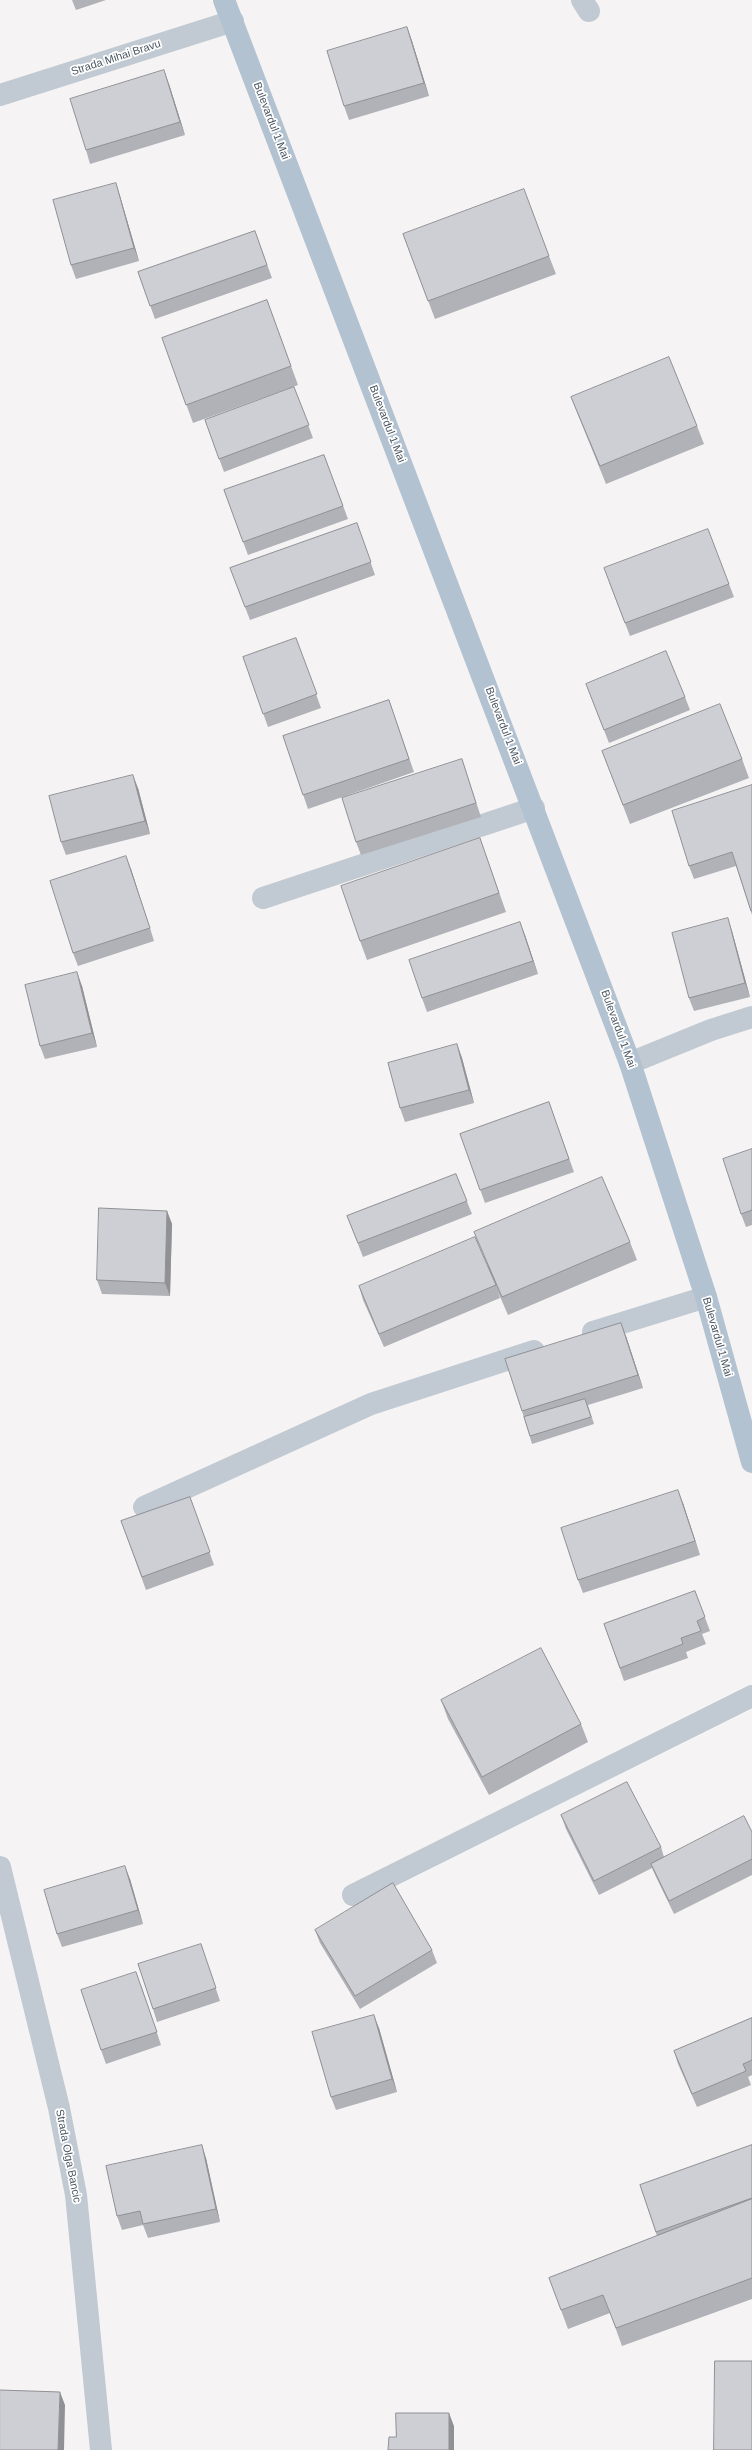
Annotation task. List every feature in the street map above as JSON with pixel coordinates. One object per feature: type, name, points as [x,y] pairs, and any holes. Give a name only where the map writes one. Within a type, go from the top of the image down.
[{"type":"main road","name":"Bulevardul 1 Mai","points":[[224,0],[534,808],[630,1063],[706,1297],[752,1462]]},
{"type":"street","name":"Strada Mihai Bravu","points":[[0,95],[233,21]]},
{"type":"street","points":[[263,898],[534,808]]},
{"type":"street","points":[[630,1063],[711,1030],[752,1017]]},
{"type":"street","points":[[577,1337],[706,1297]]},
{"type":"street","points":[[144,1507],[371,1404],[555,1344]]},
{"type":"street","points":[[353,1895],[752,1696]]},
{"type":"street","name":"Strada Olga Bancic","points":[[0,1867],[59,2108],[76,2195],[101,2450]]},
{"type":"building","points":[[407,27],[424,83],[344,106],[327,51]]},
{"type":"building","points":[[164,70],[180,122],[86,150],[70,99]]},
{"type":"building","points":[[116,183],[134,248],[71,265],[53,200]]},
{"type":"building","points":[[524,189],[549,256],[428,301],[403,234]]},
{"type":"building","points":[[255,231],[267,265],[150,306],[138,272]]},
{"type":"building","points":[[267,300],[291,366],[186,405],[162,338]]},
{"type":"building","points":[[669,357],[697,426],[600,466],[571,397]]},
{"type":"building","points":[[294,387],[309,425],[219,459],[205,420]]},
{"type":"building","points":[[324,455],[343,506],[243,542],[224,490]]},
{"type":"building","points":[[357,523],[371,562],[245,607],[230,568]]},
{"type":"building","points":[[708,529],[729,584],[625,623],[604,568]]},
{"type":"building","points":[[296,638],[317,694],[263,714],[243,657]]},
{"type":"building","points":[[666,651],[685,697],[604,730],[586,684]]},
{"type":"building","points":[[389,700],[409,759],[303,795],[283,736]]},
{"type":"building","points":[[720,704],[742,759],[623,805],[602,751]]},
{"type":"building","points":[[462,759],[476,803],[356,842],[342,798]]},
{"type":"building","points":[[133,775],[145,821],[61,842],[49,796]]},
{"type":"building","points":[[752,785],[751,911],[732,852],[689,866],[672,811]]},
{"type":"building","points":[[480,838],[499,893],[360,941],[341,886]]},
{"type":"building","points":[[126,856],[150,928],[73,953],[50,881]]},
{"type":"building","points":[[728,918],[745,983],[689,998],[672,933]]},
{"type":"building","points":[[520,922],[533,961],[422,998],[409,960]]},
{"type":"building","points":[[77,972],[92,1033],[40,1046],[25,985]]},
{"type":"building","points":[[457,1044],[469,1090],[400,1108],[388,1063]]},
{"type":"building","points":[[549,1102],[569,1159],[480,1190],[460,1134]]},
{"type":"building","points":[[752,1149],[752,1210],[741,1214],[723,1159]]},
{"type":"building","points":[[456,1174],[467,1201],[358,1243],[347,1216]]},
{"type":"building","points":[[602,1177],[630,1242],[502,1297],[474,1232]]},
{"type":"building","points":[[99,1208],[167,1211],[165,1283],[97,1280]]},
{"type":"building","points":[[475,1237],[496,1285],[379,1334],[359,1286]]},
{"type":"building","points":[[621,1323],[638,1375],[522,1411],[505,1359]]},
{"type":"building","points":[[585,1399],[591,1417],[530,1436],[524,1417]]},
{"type":"building","points":[[678,1490],[695,1541],[578,1580],[561,1528]]},
{"type":"building","points":[[190,1497],[210,1552],[142,1577],[121,1521]]},
{"type":"building","points":[[695,1591],[705,1617],[697,1621],[701,1631],[681,1638],[683,1644],[620,1668],[604,1624]]},
{"type":"building","points":[[541,1648],[581,1724],[482,1777],[441,1700]]},
{"type":"building","points":[[627,1782],[661,1847],[594,1881],[561,1815]]},
{"type":"building","points":[[744,1816],[752,1832],[752,1859],[669,1901],[651,1864]]},
{"type":"building","points":[[125,1866],[138,1910],[57,1934],[44,1890]]},
{"type":"building","points":[[393,1883],[432,1950],[355,1996],[315,1930]]},
{"type":"building","points":[[201,1944],[216,1988],[153,2009],[138,1964]]},
{"type":"building","points":[[136,1972],[157,2032],[101,2050],[81,1990]]},
{"type":"building","points":[[374,2015],[392,2079],[331,2097],[312,2032]]},
{"type":"building","points":[[752,2018],[752,2060],[743,2064],[746,2071],[692,2094],[674,2051]]},
{"type":"building","points":[[202,2145],[216,2209],[143,2224],[140,2211],[117,2216],[106,2166]]},
{"type":"building","points":[[752,2145],[752,2198],[656,2232],[640,2185]]},
{"type":"building","points":[[752,2199],[752,2278],[616,2328],[603,2295],[561,2310],[549,2278]]},
{"type":"building","points":[[715,2361],[752,2361],[752,2450],[714,2450]]},
{"type":"building","points":[[0,2390],[60,2392],[58,2450],[0,2450]]},
{"type":"building","points":[[396,2413],[449,2413],[449,2450],[388,2450],[389,2437],[396,2437]]}]
